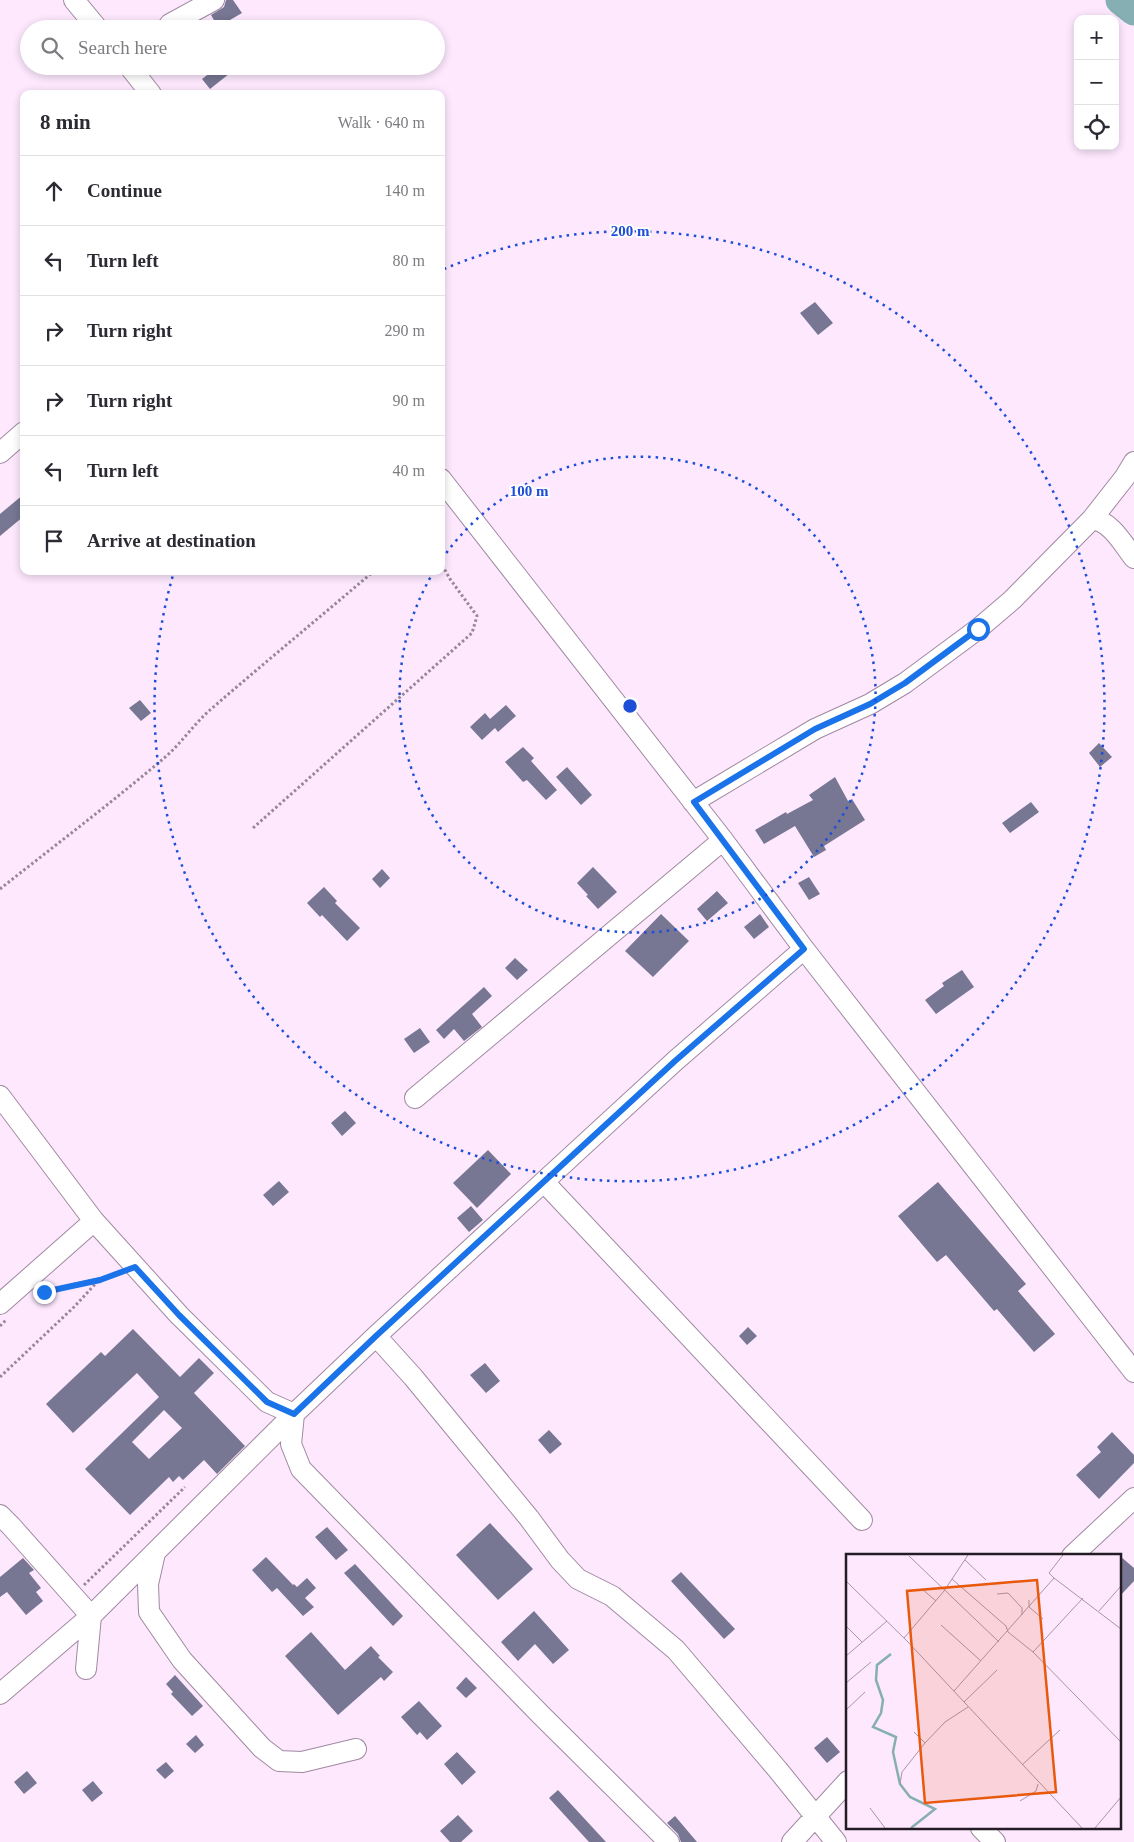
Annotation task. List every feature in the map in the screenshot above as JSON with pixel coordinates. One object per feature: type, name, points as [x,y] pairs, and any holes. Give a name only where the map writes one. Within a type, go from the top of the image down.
[{"type":"street","points":[[74,0],[91,20]]},
{"type":"street","points":[[177,20],[214,0]]},
{"type":"street","points":[[0,453],[20,436]]},
{"type":"street","points":[[694,802],[815,729],[870,704],[905,683],[978,629],[1012,600],[1092,519],[1125,477],[1134,462]]},
{"type":"street","points":[[445,484],[694,802],[804,949],[1134,1372]]},
{"type":"street","points":[[1092,519],[1102,521],[1114,532],[1134,558]]},
{"type":"street","points":[[415,1098],[723,840]]},
{"type":"street","points":[[0,1694],[91,1616],[294,1414],[376,1336],[675,1061],[804,949]]},
{"type":"street","points":[[0,1096],[94,1221],[179,1315],[267,1402],[294,1414]]},
{"type":"street","points":[[544,1182],[862,1520]]},
{"type":"street","points":[[6,1309],[94,1221]]},
{"type":"street","points":[[376,1336],[529,1518],[560,1560],[578,1579],[612,1596],[676,1650],[772,1762],[836,1842]]},
{"type":"street","points":[[294,1414],[291,1444],[301,1469],[541,1715],[669,1842]]},
{"type":"street","points":[[1074,1554],[1134,1498]]},
{"type":"street","points":[[0,1515],[91,1616],[86,1669]]},
{"type":"street","points":[[155,1553],[148,1584],[149,1612],[182,1660],[262,1748],[278,1761],[302,1762],[356,1749]]},
{"type":"street","points":[[792,1842],[846,1783]]},
{"type":"street","points":[[983,1830],[995,1842]]},
{"type":"path","points":[[253,828],[472,633],[477,616],[445,570]]},
{"type":"path","points":[[0,889],[165,758],[208,712],[369,575]]},
{"type":"path","points":[[38,1294],[73,1284],[100,1280],[135,1267]]},
{"type":"path","points":[[0,1377],[100,1280]]},
{"type":"path","points":[[0,1326],[6,1309]]},
{"type":"path","points":[[73,1596],[185,1487]]},
{"type":"building","points":[[226,0],[233,0],[242,13],[230,20],[214,20],[211,15],[224,7]]},
{"type":"building","points":[[207,75],[228,75],[210,89],[202,79]]},
{"type":"building","points":[[815,302],[833,323],[818,335],[800,313]]},
{"type":"building","points":[[20,497],[20,519],[0,536],[0,514]]},
{"type":"building","points":[[140,700],[151,713],[141,721],[129,708]]},
{"type":"building","points":[[506,705],[516,716],[498,732],[495,728],[482,740],[470,727],[485,713],[490,719]]},
{"type":"building","points":[[1099,743],[1112,757],[1100,767],[1089,753]]},
{"type":"building","points":[[523,747],[534,758],[531,761],[557,790],[546,800],[527,780],[523,782],[505,762]]},
{"type":"building","points":[[567,767],[592,795],[581,805],[556,777]]},
{"type":"building","points":[[835,777],[848,801],[852,799],[865,820],[824,846],[826,850],[814,857],[795,826],[764,844],[755,830],[786,812],[787,814],[813,800],[809,795]]},
{"type":"building","points":[[1031,802],[1039,812],[1010,833],[1002,823]]},
{"type":"building","points":[[593,867],[617,892],[598,909],[577,883]]},
{"type":"building","points":[[382,869],[390,878],[380,888],[372,879]]},
{"type":"building","points":[[809,877],[820,894],[809,900],[798,883]]},
{"type":"building","points":[[324,887],[337,901],[335,903],[360,928],[347,941],[322,915],[320,917],[307,903]]},
{"type":"building","points":[[717,891],[728,903],[707,921],[697,909]]},
{"type":"building","points":[[661,914],[689,941],[653,977],[625,951]]},
{"type":"building","points":[[760,914],[769,927],[754,939],[744,927]]},
{"type":"building","points":[[515,958],[528,970],[517,980],[505,968]]},
{"type":"building","points":[[962,970],[974,987],[936,1014],[925,1000],[944,986],[942,983]]},
{"type":"building","points":[[484,987],[492,996],[472,1014],[482,1027],[464,1041],[454,1029],[444,1039],[436,1030]]},
{"type":"building","points":[[420,1028],[430,1042],[414,1053],[404,1039]]},
{"type":"building","points":[[345,1111],[356,1123],[342,1136],[331,1123]]},
{"type":"building","points":[[488,1150],[511,1174],[477,1208],[453,1183]]},
{"type":"building","points":[[279,1181],[289,1192],[273,1206],[263,1195]]},
{"type":"building","points":[[938,1182],[1026,1284],[1018,1291],[1055,1334],[1034,1352],[997,1309],[994,1311],[946,1255],[937,1262],[898,1216]]},
{"type":"building","points":[[471,1206],[483,1220],[469,1232],[457,1218]]},
{"type":"building","points":[[748,1327],[757,1336],[747,1345],[739,1336]]},
{"type":"building","points":[[133,1329],[180,1377],[199,1358],[214,1373],[194,1393],[245,1446],[217,1474],[204,1460],[183,1480],[179,1476],[173,1482],[169,1477],[130,1515],[85,1469],[159,1397],[137,1373],[73,1433],[46,1404],[101,1352],[105,1356]],"holes":[[[164,1410],[182,1428],[149,1459],[132,1442]]]},
{"type":"building","points":[[485,1363],[500,1381],[486,1393],[470,1375]]},
{"type":"building","points":[[549,1430],[562,1444],[550,1454],[538,1440]]},
{"type":"building","points":[[1112,1432],[1134,1455],[1134,1463],[1099,1499],[1076,1475],[1101,1452],[1097,1447]]},
{"type":"building","points":[[490,1523],[533,1569],[498,1600],[456,1555]]},
{"type":"building","points":[[327,1527],[348,1550],[336,1560],[315,1537]]},
{"type":"building","points":[[266,1557],[293,1585],[297,1587],[307,1578],[316,1588],[305,1598],[314,1607],[303,1616],[277,1588],[272,1592],[252,1570]]},
{"type":"building","points":[[23,1558],[34,1570],[29,1573],[41,1588],[36,1592],[43,1601],[26,1615],[7,1592],[0,1597],[0,1577]]},
{"type":"building","points":[[1122,1558],[1134,1568],[1134,1581],[1122,1594]]},
{"type":"building","points":[[355,1564],[403,1616],[393,1626],[344,1573]]},
{"type":"building","points":[[681,1572],[735,1629],[724,1639],[671,1581]]},
{"type":"building","points":[[534,1611],[569,1650],[553,1664],[535,1644],[518,1661],[501,1642]]},
{"type":"building","points":[[311,1632],[345,1670],[371,1646],[380,1656],[378,1657],[393,1672],[384,1681],[381,1677],[338,1715],[285,1656]]},
{"type":"building","points":[[175,1675],[203,1706],[192,1716],[171,1694],[173,1692],[166,1684]]},
{"type":"building","points":[[466,1677],[477,1688],[466,1698],[456,1688]]},
{"type":"building","points":[[419,1701],[442,1726],[427,1740],[420,1732],[417,1735],[401,1717]]},
{"type":"building","points":[[196,1735],[204,1745],[195,1753],[186,1744]]},
{"type":"building","points":[[827,1737],[840,1752],[827,1763],[814,1748]]},
{"type":"building","points":[[457,1752],[476,1772],[462,1785],[444,1764]]},
{"type":"building","points":[[166,1762],[174,1771],[165,1779],[156,1770]]},
{"type":"building","points":[[27,1771],[37,1783],[24,1794],[14,1782]]},
{"type":"building","points":[[93,1781],[103,1793],[92,1802],[82,1790]]},
{"type":"building","points":[[558,1790],[606,1842],[589,1842],[549,1798]]},
{"type":"building","points":[[458,1815],[473,1831],[461,1842],[450,1842],[440,1831]]},
{"type":"building","points":[[675,1816],[697,1842],[681,1842],[678,1834],[667,1823]]},
{"type":"waterway","points":[[1120,0],[1134,11]]},
{"type":"route","points":[[44,1292],[73,1284],[100,1280],[135,1267],[179,1315],[267,1402],[294,1414],[675,1061],[804,949],[694,802],[815,729],[870,704],[905,683],[978,629]]}]
